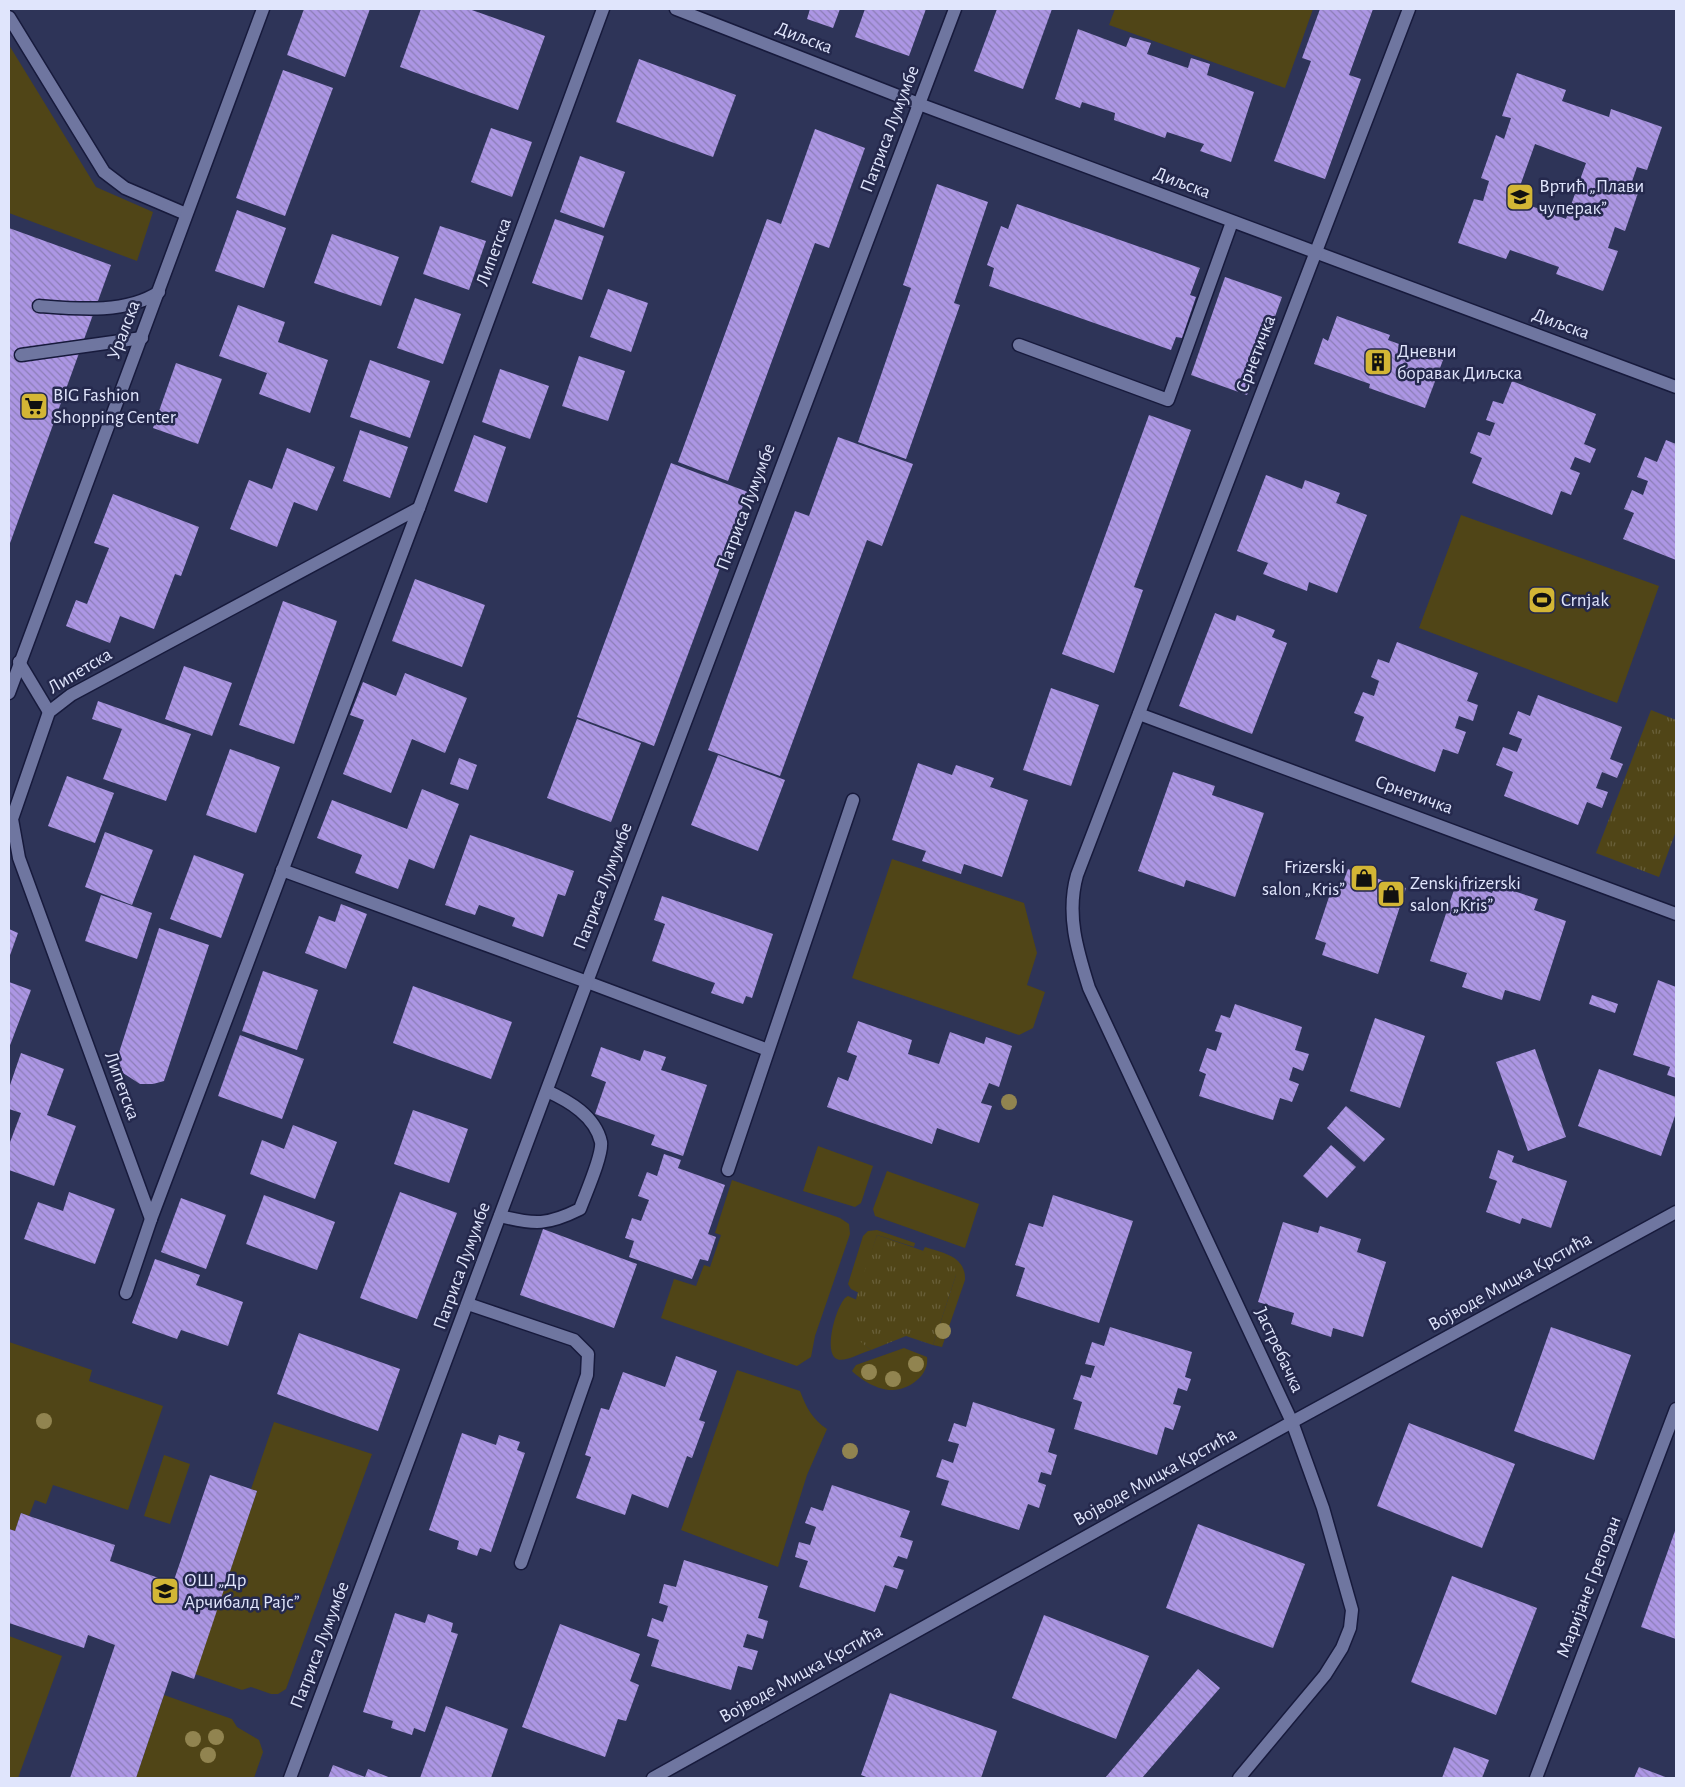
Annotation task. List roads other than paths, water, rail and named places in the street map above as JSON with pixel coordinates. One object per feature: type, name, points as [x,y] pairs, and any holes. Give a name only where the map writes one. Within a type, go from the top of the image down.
[{"type":"street","name":"Уралска","points":[[9,693],[263,9]]},
{"type":"street","name":"Липетска","points":[[126,1292],[151,1220],[419,508],[603,9]]},
{"type":"street","name":"Диљска","points":[[676,9],[919,104],[1676,387]]},
{"type":"street","name":"Патриса Лумумбе","points":[[290,1778],[587,982],[955,9]]},
{"type":"street","name":"Срнетичка","points":[[1073,924],[1071,904],[1077,875],[1409,9]]},
{"type":"street","points":[[9,17],[104,172],[125,188],[186,214]]},
{"type":"street","points":[[1019,345],[1168,400],[1232,222]]},
{"type":"street","points":[[39,306],[108,307],[140,302],[158,292]]},
{"type":"street","points":[[21,354],[142,338]]},
{"type":"street","name":"Липетска","points":[[151,1220],[19,858],[10,819],[48,712],[71,695],[419,508]]},
{"type":"street","points":[[20,662],[48,712]]},
{"type":"street","name":"Срнетичка","points":[[1138,714],[1676,914]]},
{"type":"street","points":[[728,1170],[853,800]]},
{"type":"street","points":[[282,870],[768,1050]]},
{"type":"street","name":"Јастребачка","points":[[1073,924],[1078,953],[1089,988],[1292,1422],[1331,1536],[1352,1610],[1350,1628],[1342,1648],[1325,1675],[1239,1778]]},
{"type":"street","points":[[500,1216],[528,1223],[558,1220],[580,1209],[595,1172],[601,1143],[589,1118],[566,1100],[547,1090]]},
{"type":"street","name":"Војводе Мицка Крстића","points":[[653,1778],[1292,1422],[1676,1212]]},
{"type":"street","points":[[468,1304],[574,1340],[588,1354],[587,1375],[521,1563]]},
{"type":"street","name":"Маријане Грегоран","points":[[1536,1778],[1676,1409]]},
{"type":"place","name":"Вртић „Плави чуперак”","points":[[1520,197]]},
{"type":"place","name":"Дневни боравак Диљска","points":[[1378,362]]},
{"type":"place","name":"BIG Fashion Shopping Center","points":[[34,406]]},
{"type":"place","name":"Crnjak","points":[[1542,600]]},
{"type":"place","name":"Frizerski salon „Kris”","points":[[1364,878]]},
{"type":"place","name":"Zenski frizerski salon „Kris”","points":[[1391,894]]},
{"type":"place","name":"ОШ „Др Арчибалд Рајс”","points":[[165,1591]]}]
